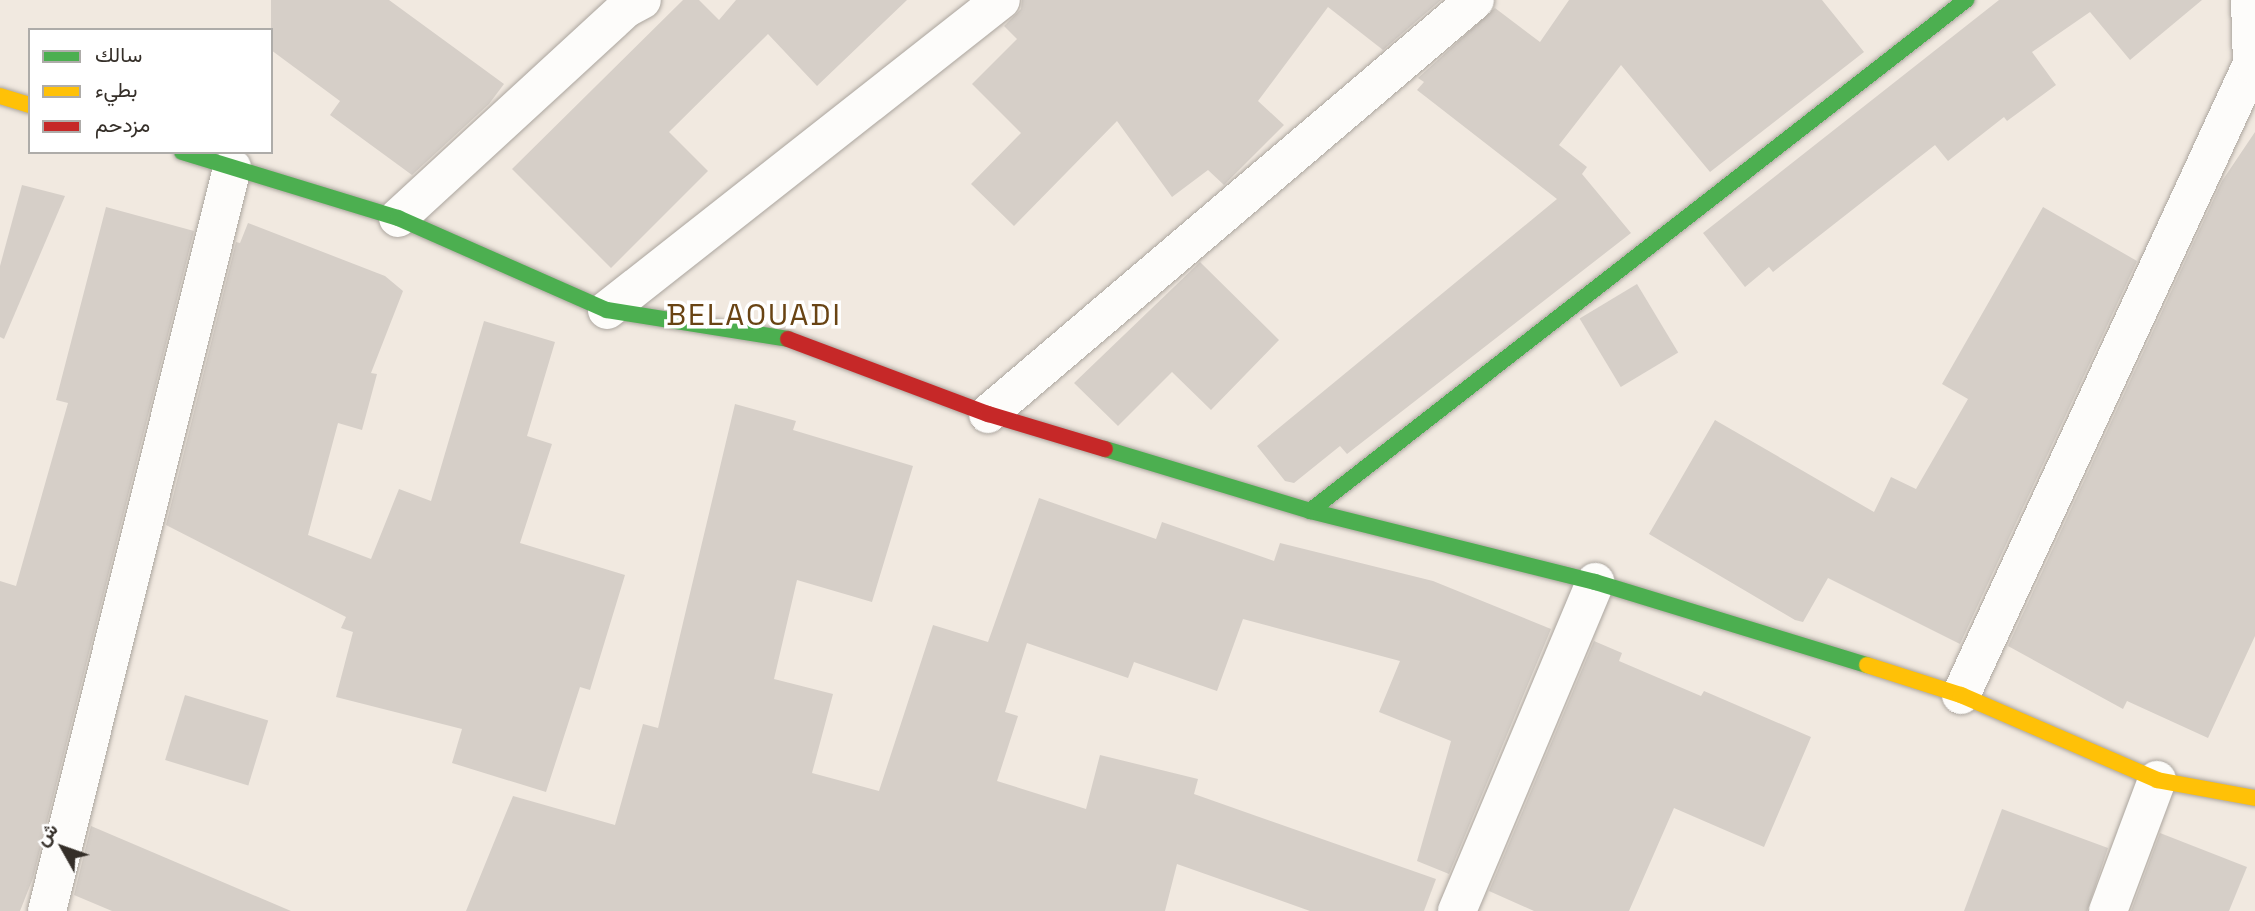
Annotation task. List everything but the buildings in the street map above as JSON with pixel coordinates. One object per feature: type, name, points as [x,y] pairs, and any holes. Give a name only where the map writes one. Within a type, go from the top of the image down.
[{"type":"main road","points":[[1310,511],[1966,0]]},
{"type":"main road","points":[[0,96],[28,104]]},
{"type":"main road","points":[[189,154],[398,218],[607,310],[778,335],[988,414],[1310,511],[1595,582],[1961,695],[2157,780],[2255,798]]},
{"type":"street","points":[[398,218],[625,9],[642,0]]},
{"type":"street","points":[[607,310],[1001,0]]},
{"type":"street","points":[[988,414],[1475,0]]},
{"type":"street","points":[[1961,695],[2252,64],[2250,0]]},
{"type":"street","points":[[47,911],[232,167]]},
{"type":"street","points":[[1457,911],[1595,582]]},
{"type":"street","points":[[2108,911],[2157,780]]},
{"type":"traffic: fast","points":[[1310,511],[1966,0]]},
{"type":"traffic: fast","points":[[189,154],[398,218],[607,310],[788,339]]},
{"type":"traffic: fast","points":[[1105,449],[1310,511],[1595,582],[1867,665]]},
{"type":"traffic: slow","points":[[0,96],[28,104]]},
{"type":"traffic: slow","points":[[1867,665],[1961,695],[2157,780],[2255,798]]},
{"type":"traffic: jam","points":[[788,339],[988,414],[1105,449]]},
{"type":"district","name":"BELAOUADI","points":[[754,315]]}]
